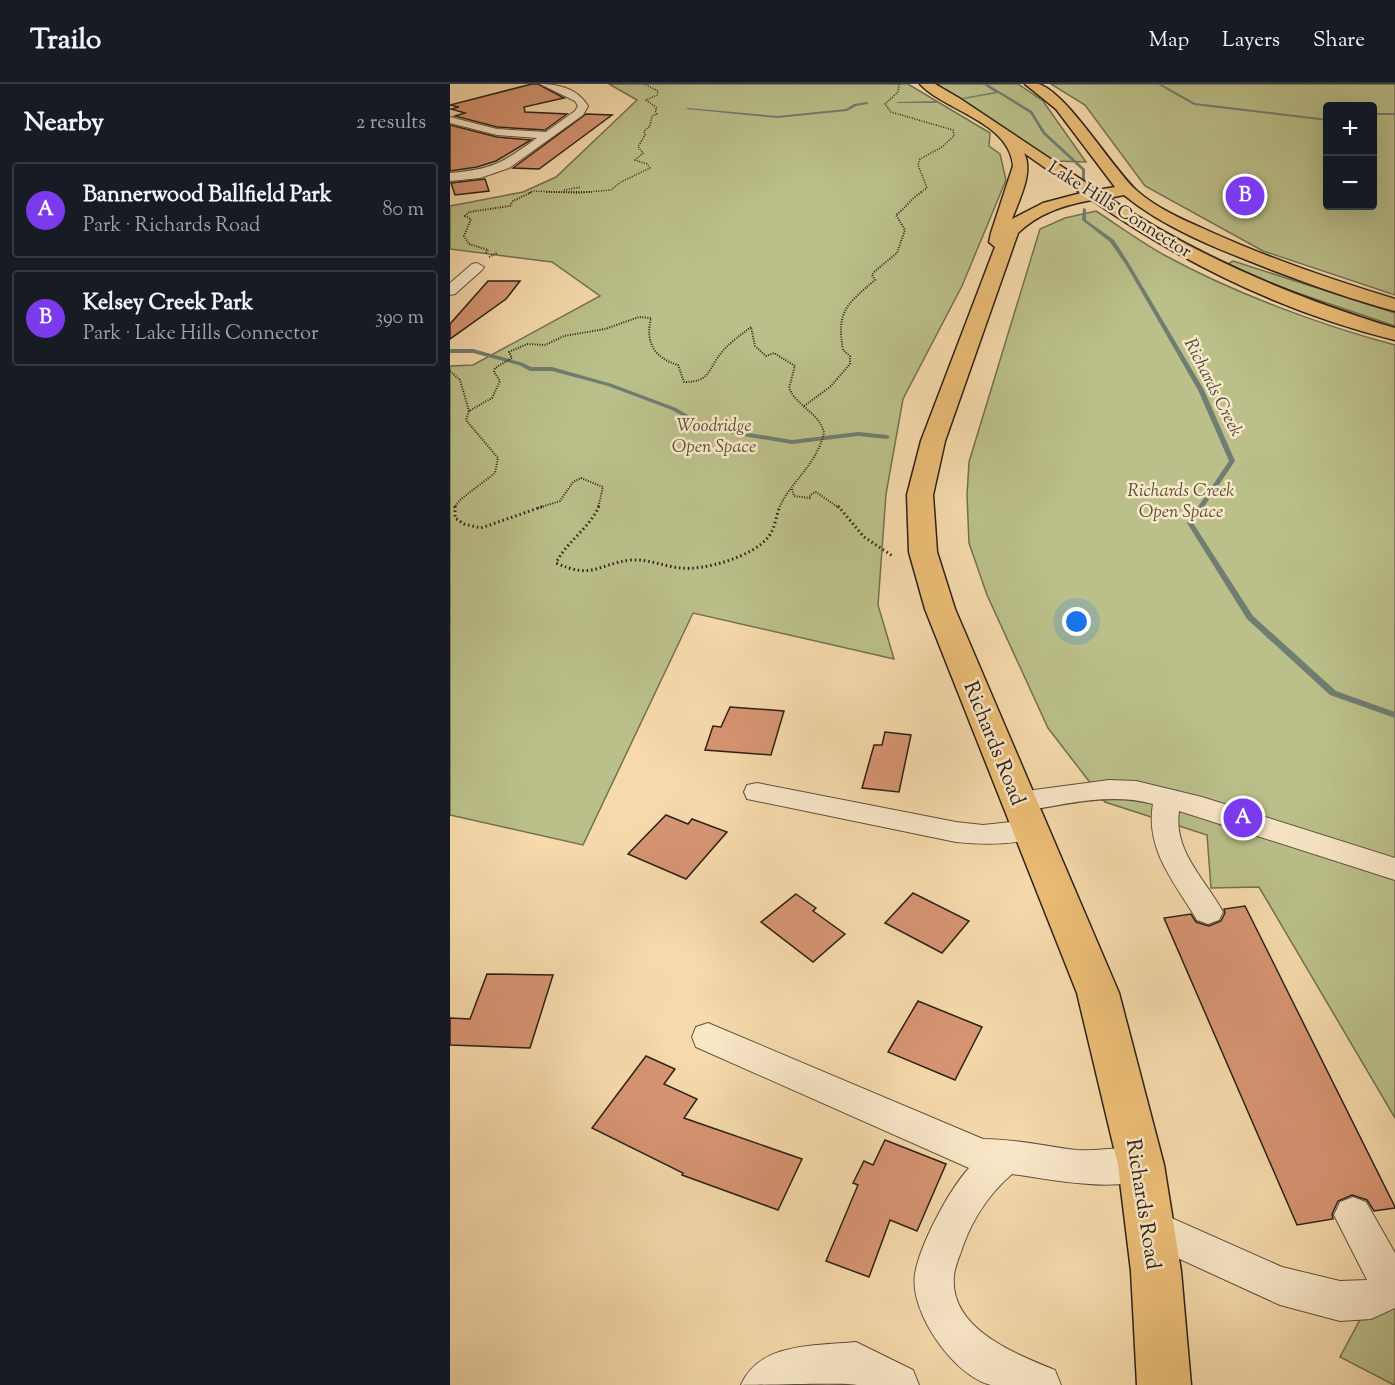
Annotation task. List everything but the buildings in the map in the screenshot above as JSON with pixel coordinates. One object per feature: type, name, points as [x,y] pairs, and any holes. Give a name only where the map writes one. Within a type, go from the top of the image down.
[{"type":"main road","name":"Lake Hills Connector","points":[[926,84],[1148,231],[1214,266],[1308,305],[1395,334]]},
{"type":"main road","name":"Lake Hills Connector","points":[[1031,84],[1063,106],[1110,171],[1128,190],[1168,217],[1224,244],[1302,275],[1395,305]]},
{"type":"main road","points":[[995,268],[999,230],[1022,166],[1018,154],[1003,134]]},
{"type":"main road","name":"Richards Road","points":[[1128,190],[1058,204],[1026,216],[1010,231],[933,441],[920,495],[923,552],[940,609],[1098,993],[1141,1165],[1156,1271],[1164,1385]]},
{"type":"street","points":[[450,177],[498,170],[572,118],[583,106],[579,99],[550,86]]},
{"type":"street","points":[[450,120],[497,132],[548,135]]},
{"type":"street","points":[[450,291],[477,267]]},
{"type":"street","points":[[757,792],[956,832],[983,835],[1025,816],[1109,789],[1136,790],[1202,807],[1395,870]]},
{"type":"street","points":[[1167,799],[1164,833],[1176,867],[1198,894],[1208,912]]},
{"type":"street","points":[[708,1037],[982,1156],[1006,1156],[1078,1167],[1141,1165]]},
{"type":"street","points":[[1006,1156],[981,1179],[961,1210],[936,1264],[934,1282],[940,1307],[953,1334],[985,1360],[1040,1385]]},
{"type":"street","points":[[1149,1226],[1280,1286],[1340,1301],[1371,1299],[1393,1288],[1353,1215]]},
{"type":"street","points":[[762,1385],[786,1369],[856,1362],[898,1385]]},
{"type":"path","points":[[474,246],[469,244],[464,236],[471,224],[466,214],[510,206],[513,201],[533,191],[578,193],[611,190],[618,187],[621,182],[650,168],[647,164],[635,160],[643,153],[638,147],[653,116],[657,114],[655,111],[657,108],[646,100],[657,95],[658,91],[644,84]]},
{"type":"path","points":[[804,406],[836,381],[851,360],[843,350],[838,327],[842,312],[846,304],[874,280],[872,275],[895,256],[901,245],[901,236],[905,230],[896,215],[906,208],[912,196],[927,188],[918,165],[920,159],[942,147],[954,136],[953,130],[947,127],[891,112],[885,104],[899,91],[899,84]]},
{"type":"path","points":[[561,191],[581,187]]},
{"type":"path","points":[[450,371],[460,380],[469,411],[466,420],[498,458],[495,473],[461,499],[454,508],[455,518],[476,528],[491,527],[518,513],[546,507],[560,501],[577,478],[585,477],[603,487],[601,504],[593,521],[568,543],[556,563],[567,570],[588,574],[612,564],[642,560],[691,568],[744,554],[760,547],[771,534],[776,513],[785,495],[810,466],[823,441],[824,431],[815,415],[789,389],[795,366],[774,353],[765,356],[755,346],[751,327],[732,339],[714,359],[709,375],[697,382],[684,382],[678,365],[660,358],[650,346],[647,336],[651,318],[639,317],[605,329],[564,336],[545,345],[527,344],[508,352],[512,358],[495,368],[494,372],[500,381],[492,398],[469,411]]},
{"type":"path","points":[[792,489],[794,496],[810,498],[810,495],[816,492],[838,506],[864,537],[894,557]]},
{"type":"green space","name":"Woodridge Open Space","points":[[609,84],[908,84],[990,133],[989,146],[1000,154],[1006,180],[962,286],[903,399],[886,494],[878,605],[894,659],[693,613],[583,845],[450,815],[450,366],[473,365],[600,296],[552,262],[450,249],[450,206],[523,192],[556,177],[637,100]]},
{"type":"green space","points":[[933,84],[1018,84],[1043,101],[1086,162],[1054,161]]},
{"type":"green space","points":[[1051,84],[1395,84],[1395,295],[1263,251],[1145,186],[1085,105]]},
{"type":"green space","name":"Richards Creek Open Space","points":[[1096,211],[1157,251],[1220,283],[1308,318],[1395,345],[1395,1118],[1259,887],[1211,888],[1207,835],[1105,802],[1048,728],[987,595],[969,543],[967,495],[969,462],[1040,229],[1065,218]]},
{"type":"green space","points":[[1233,261],[1395,313],[1395,326],[1274,285],[1228,264]]},
{"type":"green space","points":[[1395,1282],[1394,1385],[1340,1357],[1377,1288]]},
{"type":"waterway","name":"Richards Creek","points":[[985,84],[998,92]]},
{"type":"waterway","points":[[1159,84],[1194,104],[1323,119]]},
{"type":"waterway","points":[[964,98],[998,92]]},
{"type":"waterway","name":"Richards Creek","points":[[998,92],[1031,112],[1044,133],[1084,170],[1084,182]]},
{"type":"waterway","points":[[898,103],[936,102]]},
{"type":"waterway","points":[[688,109],[777,117],[847,110],[855,105],[867,103]]},
{"type":"waterway","points":[[1377,114],[1395,114]]},
{"type":"waterway","name":"Richards Creek","points":[[1084,209],[1084,220],[1112,241],[1128,265],[1201,390],[1232,461],[1190,523],[1250,617],[1333,693],[1395,715]]},
{"type":"waterway","points":[[450,351],[473,351],[521,364],[530,369],[552,369],[610,385],[674,409],[700,424],[737,433],[792,442],[858,434],[887,437]]},
{"type":"place","name":"Kelsey Creek Park","points":[[1245,196]]},
{"type":"place","name":"Bannerwood Ballfield Park","points":[[1243,818]]}]
